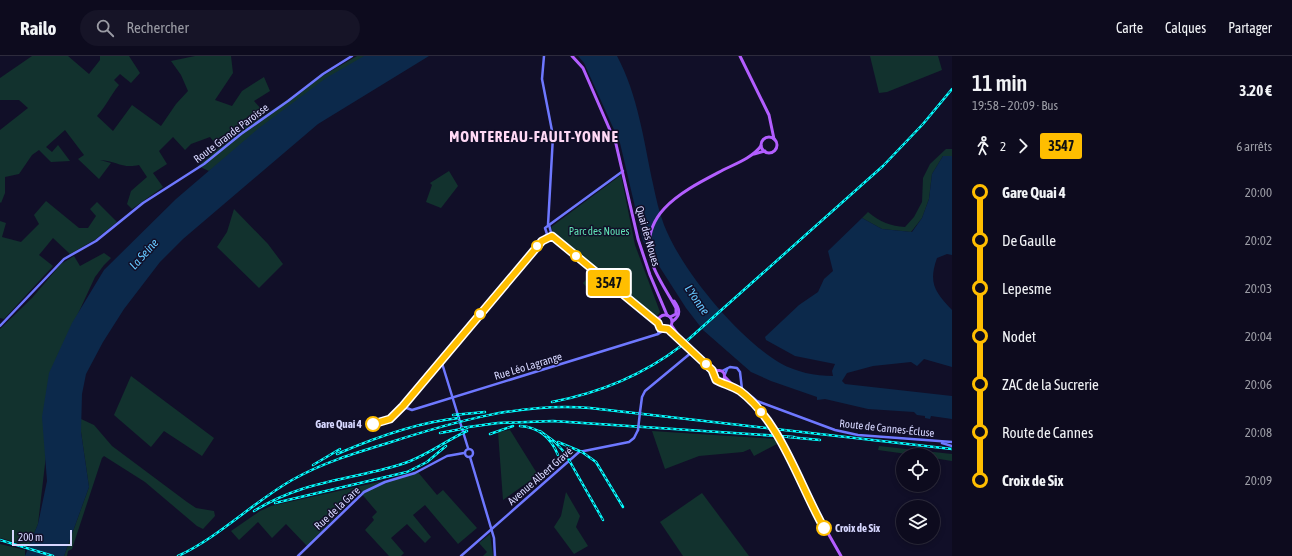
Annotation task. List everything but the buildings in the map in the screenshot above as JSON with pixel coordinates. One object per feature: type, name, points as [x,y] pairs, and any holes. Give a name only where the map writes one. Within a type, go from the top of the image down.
[{"type":"main road","name":"Route Grande Paroisse","points":[[0,326],[60,262],[96,241],[143,202],[204,164],[241,134],[323,74],[352,56]]},
{"type":"main road","name":"Quai des Noues","points":[[572,56],[583,68],[614,140],[625,178],[638,239],[662,304],[668,316]]},
{"type":"main road","points":[[741,56],[746,70],[769,115],[776,142],[776,148],[771,152],[765,151],[747,157]]},
{"type":"main road","points":[[544,57],[542,79],[553,136],[549,225],[552,236],[658,323],[660,328],[658,334]]},
{"type":"main road","points":[[667,329],[672,326],[679,310],[658,276],[651,254],[651,233],[658,216],[675,197],[747,157],[761,146],[762,141],[770,133],[771,123]]},
{"type":"main road","points":[[767,137],[774,139]]},
{"type":"main road","points":[[761,146],[765,151]]},
{"type":"main road","points":[[547,236],[545,228],[623,171]]},
{"type":"main road","points":[[617,176],[625,178]]},
{"type":"main road","points":[[470,457],[473,452],[468,448],[464,437],[441,360],[542,241],[547,236],[552,236]]},
{"type":"main road","points":[[651,317],[676,314],[677,311],[670,295]]},
{"type":"main road","points":[[658,323],[661,317],[662,304]]},
{"type":"main road","points":[[668,316],[673,321]]},
{"type":"main road","points":[[672,326],[684,342],[717,371],[722,371],[728,368]]},
{"type":"main road","points":[[660,328],[667,329],[702,360],[714,374],[716,380],[721,381],[739,391]]},
{"type":"main road","name":"Rue Léo Lagrange","points":[[441,360],[403,406],[412,410],[658,334],[667,329]]},
{"type":"main road","name":"Avenue Albert Gravé","points":[[461,556],[579,452],[629,442],[634,438],[638,430],[642,397],[645,391],[692,352]]},
{"type":"main road","name":"Route de Cannes-Écluse","points":[[728,368],[732,366],[739,370],[742,389],[757,401],[835,430],[858,435],[952,442]]},
{"type":"main road","points":[[721,381],[728,368]]},
{"type":"main road","points":[[714,374],[717,371]]},
{"type":"main road","points":[[722,371],[771,424],[840,556]]},
{"type":"main road","points":[[940,442],[952,446]]},
{"type":"main road","points":[[468,448],[464,452],[466,456],[470,457],[495,543],[495,556]]},
{"type":"main road","name":"Rue de la Gare","points":[[298,556],[364,492],[386,482],[415,474],[447,456],[464,452]]},
{"type":"green space","points":[[32,56],[68,56],[89,74],[100,60],[100,56],[129,56],[140,73],[131,83],[120,74],[114,80],[119,85],[97,116],[113,131],[132,105],[161,126],[176,104],[188,91],[181,75],[171,61],[195,56],[231,56],[233,73],[215,100],[232,106],[242,91],[264,77],[270,91],[254,101],[262,110],[257,115],[259,119],[324,75],[357,56],[366,56],[209,171],[198,166],[219,148],[210,137],[191,144],[185,150],[173,137],[159,151],[167,164],[153,173],[163,187],[132,209],[127,204],[131,191],[147,177],[139,165],[128,166],[100,160],[111,163],[99,179],[78,159],[84,155],[65,130],[46,147],[52,152],[58,145],[70,161],[51,162],[39,150],[32,155],[19,174],[5,177],[5,193],[1,203],[0,202],[0,130],[28,108],[19,100],[0,100],[0,78]]},
{"type":"green space","points":[[870,56],[938,56],[942,70],[887,92],[879,93]]},
{"type":"green space","points":[[946,149],[952,149],[952,156],[943,156],[932,174],[929,199],[922,218],[911,232],[882,229],[862,218],[868,212],[886,223],[905,227],[914,217],[922,202],[923,178],[930,164]]},
{"type":"green space","points":[[449,171],[458,186],[441,208],[426,202],[432,185],[430,183]]},
{"type":"green space","name":"Parc des Noues","points":[[621,175],[635,245],[660,312],[655,319],[555,237],[551,227]]},
{"type":"green space","points":[[46,201],[79,228],[88,228],[96,216],[90,209],[97,202],[117,222],[96,239],[70,254],[53,238],[39,255],[53,266],[4,319],[0,318],[0,221],[6,223],[2,237],[21,242],[39,224],[34,215]]},
{"type":"green space","points":[[234,209],[268,244],[283,264],[259,288],[217,247],[227,232]]},
{"type":"green space","points":[[104,253],[111,258],[95,277],[63,346],[47,447],[38,524],[29,546],[0,538],[0,329],[32,298],[61,264],[74,256],[80,266]]},
{"type":"green space","points":[[592,274],[602,282],[591,292],[583,283]]},
{"type":"green space","points":[[131,376],[214,438],[202,456],[164,431],[151,447],[114,415]]},
{"type":"green space","points":[[81,419],[94,425],[112,446],[187,502],[196,508],[214,511],[215,516],[203,529],[197,526],[145,482],[104,456],[102,458],[72,549],[68,551],[67,556],[64,556],[89,487],[81,432]]},
{"type":"green space","points":[[510,430],[538,475],[503,500],[498,432]]},
{"type":"green space","points":[[652,431],[776,439],[777,444],[754,456],[750,449],[743,452],[699,456],[665,469]]},
{"type":"green space","points":[[879,446],[897,448],[896,448],[896,452],[878,450]]},
{"type":"green space","points":[[940,453],[952,454],[952,461],[940,459]]},
{"type":"green space","points":[[417,471],[437,495],[443,490],[477,528],[458,544],[425,505],[413,515],[431,537],[425,543],[407,524],[391,538],[404,553],[401,556],[389,556],[365,530],[374,520],[372,517],[377,512],[360,492],[307,546],[286,524],[272,538],[258,522],[239,540],[231,531],[260,511],[271,506],[401,477]]},
{"type":"green space","points":[[566,492],[580,516],[576,527],[588,546],[574,554],[554,527],[561,516]]},
{"type":"green space","points":[[702,493],[749,556],[683,556],[660,522]]},
{"type":"green space","points":[[490,534],[493,556],[483,556],[487,552],[479,543]]},
{"type":"green space","points":[[0,544],[25,550],[25,556],[0,556]]},
{"type":"water","name":"La Seine","points":[[364,56],[429,56],[318,124],[183,239],[160,262],[124,309],[103,342],[86,374],[82,394],[81,432],[89,487],[64,556],[25,556],[38,524],[47,481],[42,417],[49,373],[72,323],[104,270],[176,199],[259,128],[326,78]]},
{"type":"water","name":"L'Yonne","points":[[578,56],[617,56],[635,103],[662,220],[672,243],[698,282],[713,302],[764,352],[792,369],[806,373],[833,376],[832,371],[835,364],[795,356],[766,340],[765,337],[799,305],[818,292],[824,279],[833,271],[828,251],[862,218],[882,229],[912,232],[922,218],[929,199],[932,174],[943,156],[952,156],[952,255],[947,254],[937,258],[934,267],[933,281],[937,292],[952,310],[952,367],[924,359],[917,366],[911,362],[873,366],[847,373],[842,381],[845,384],[952,396],[952,419],[931,416],[930,419],[925,418],[925,416],[917,415],[914,412],[868,409],[825,399],[817,400],[817,397],[771,381],[751,372],[703,330],[686,308],[643,241],[620,143],[584,63]]},
{"type":"railway","points":[[552,402],[587,394],[620,382],[651,366],[681,346],[883,166],[923,124],[952,89]]},
{"type":"railway","points":[[178,556],[222,530],[277,489],[315,468],[437,428],[488,415],[513,411],[538,408],[590,408],[952,449]]},
{"type":"railway","points":[[453,415],[485,412]]},
{"type":"railway","points":[[337,454],[366,442],[413,427],[459,418]]},
{"type":"railway","points":[[461,428],[498,423],[553,421],[794,437]]},
{"type":"railway","points":[[490,434],[513,426]]},
{"type":"railway","points":[[520,426],[527,427],[544,434],[552,443],[558,455]]},
{"type":"railway","points":[[440,433],[467,428]]},
{"type":"railway","points":[[254,511],[272,501],[309,487],[382,470],[410,461],[467,431]]},
{"type":"railway","points":[[540,431],[555,442],[565,453],[603,520]]},
{"type":"railway","points":[[788,437],[820,440]]},
{"type":"railway","points":[[558,442],[582,452],[596,462],[623,507]]},
{"type":"railway","points":[[275,503],[407,472],[427,462],[446,446]]},
{"type":"railway","points":[[313,465],[340,449]]},
{"type":"railway","points":[[0,540],[53,556]]},
{"type":"bus line","name":"3547","points":[[373,424],[390,419],[403,406],[542,241],[552,236],[651,317],[658,323],[660,328],[665,330],[668,329],[682,344],[712,370],[716,380],[721,381],[739,391],[768,419],[824,528]]},
{"type":"place","name":"Gare Quai 4","points":[[373,424]]},
{"type":"place","name":"Croix de Six","points":[[824,528]]},
{"type":"district","name":"MONTEREAU-FAULT-YONNE","points":[[534,137]]}]
